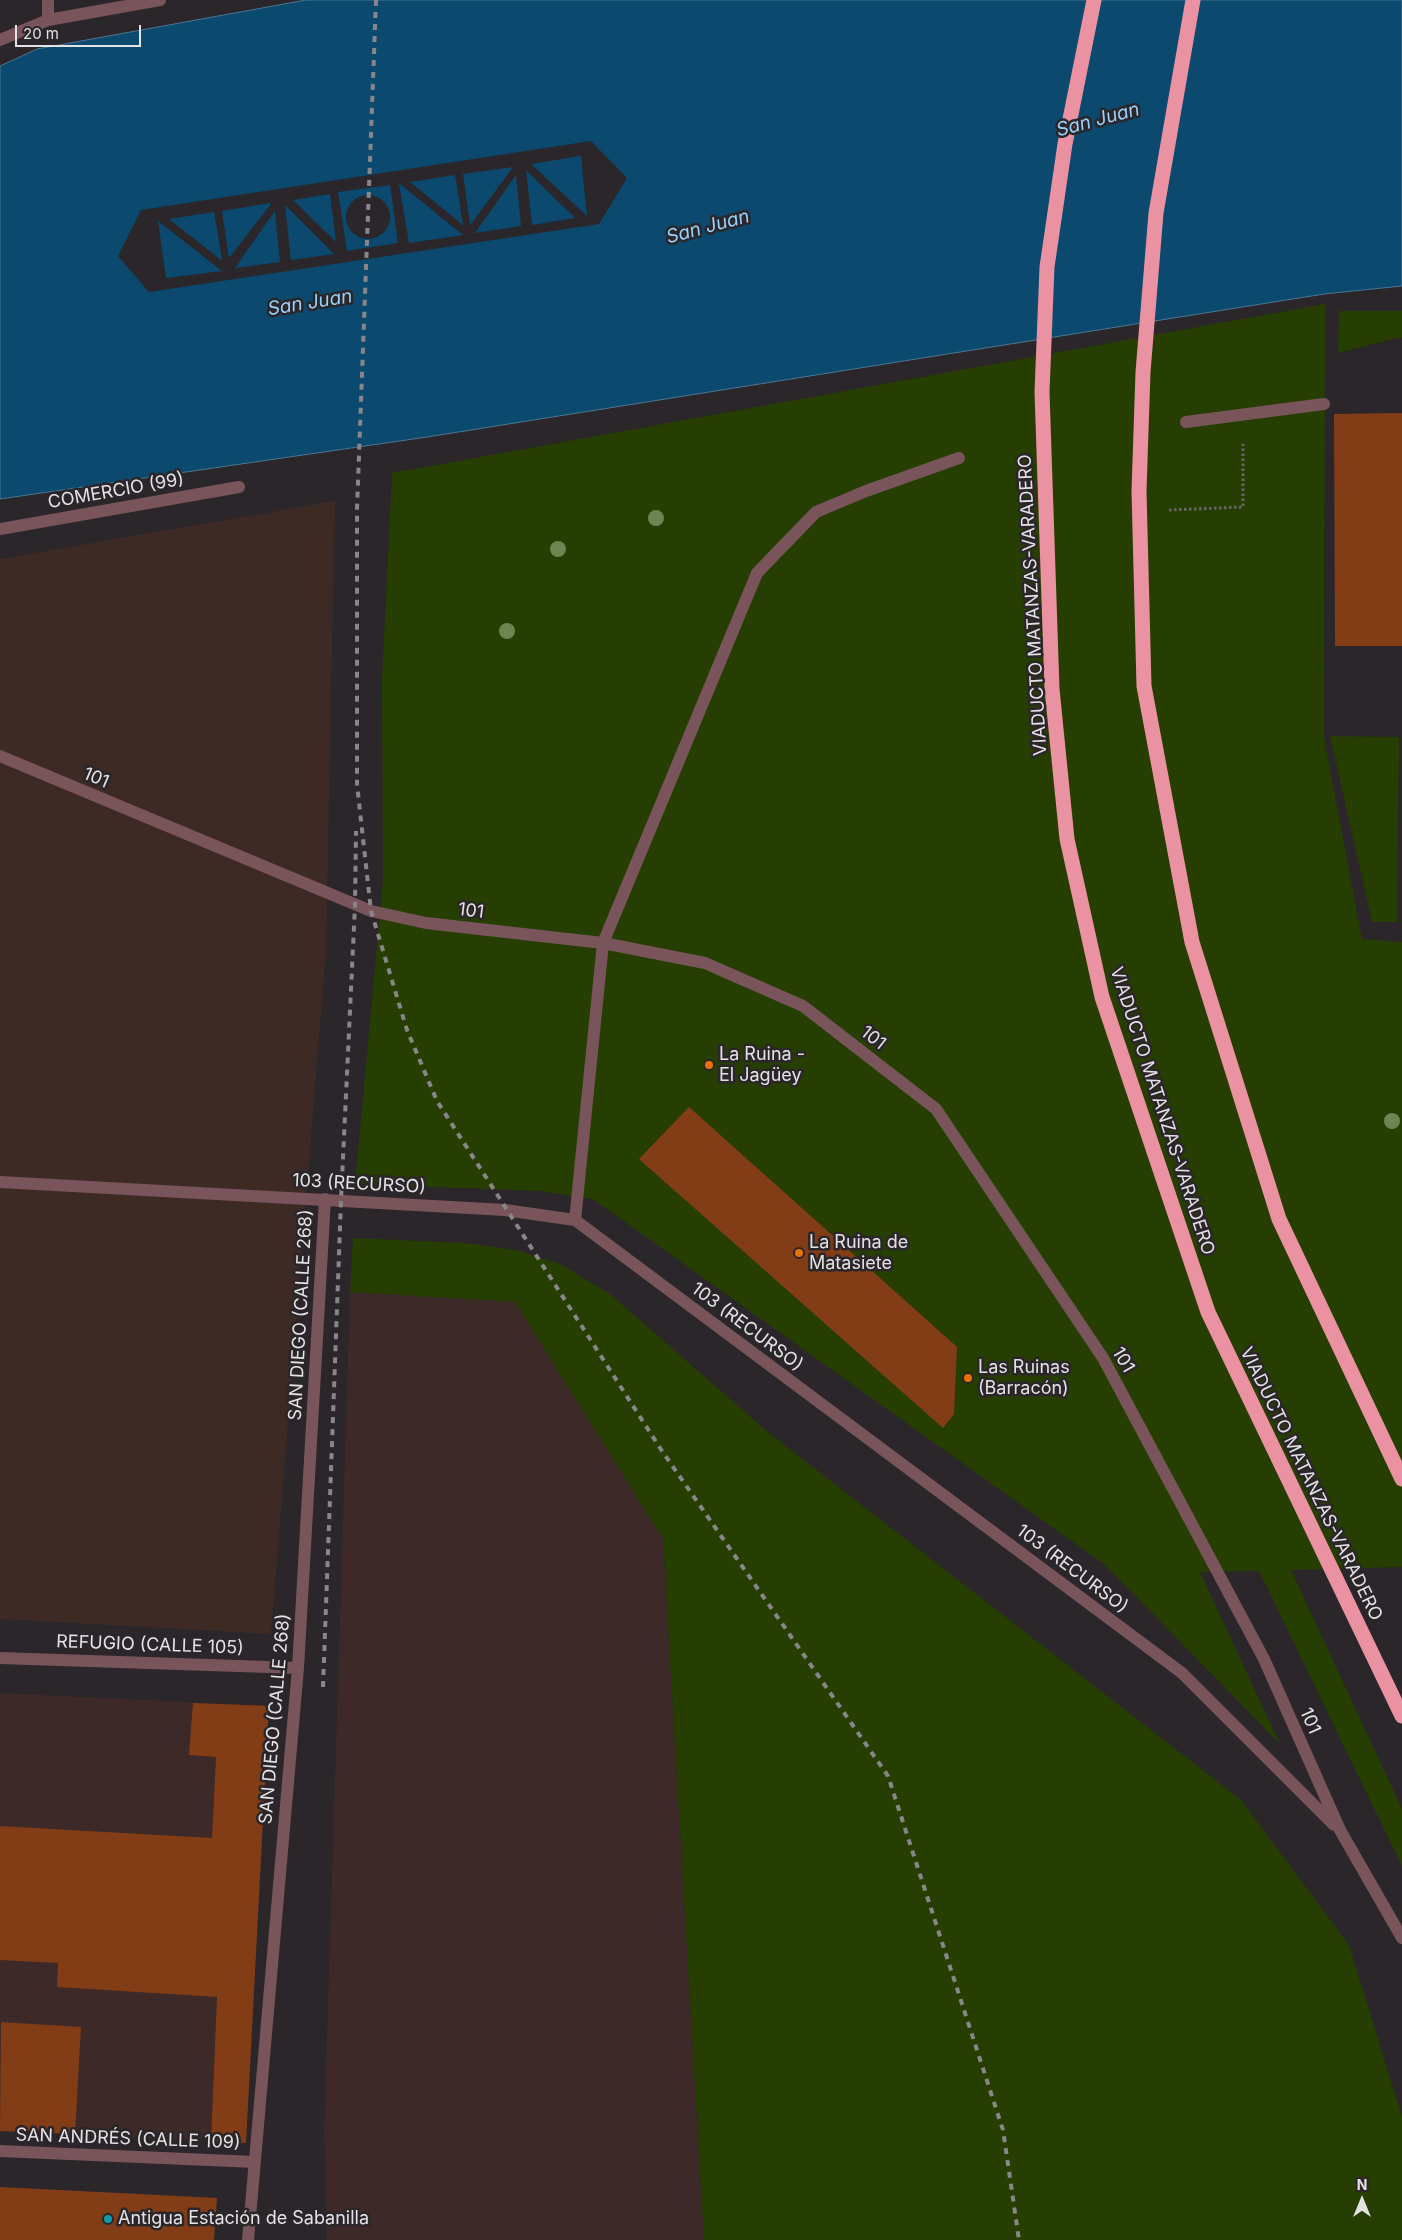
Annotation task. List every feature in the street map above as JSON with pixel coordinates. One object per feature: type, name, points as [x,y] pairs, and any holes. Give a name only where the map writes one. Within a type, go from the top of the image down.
[{"type":"highway","name":"VIADUCTO MATANZAS-VARADERO","points":[[1094,0],[1066,144],[1047,266],[1042,392],[1052,689],[1068,839],[1102,997],[1208,1312],[1402,1716]]},
{"type":"highway","points":[[1192,0],[1156,213],[1143,372],[1139,491],[1144,686],[1192,942],[1279,1219],[1402,1479]]},
{"type":"street","points":[[48,0],[48,20]]},
{"type":"street","points":[[0,40],[48,20],[160,0]]},
{"type":"street","points":[[1186,422],[1324,404]]},
{"type":"street","points":[[575,1220],[602,943],[758,573],[816,512],[959,458]]},
{"type":"street","name":"COMERCIO (99)","points":[[0,530],[239,486]]},
{"type":"street","name":"101","points":[[0,756],[371,911],[426,923],[602,943],[705,963],[803,1006],[936,1109],[1103,1358],[1264,1659],[1340,1830]]},
{"type":"street","name":"103 (RECURSO)","points":[[0,1182],[505,1210],[575,1220],[1182,1674],[1340,1830]]},
{"type":"street","name":"SAN DIEGO (CALLE 268)","points":[[248,2240],[298,1668],[325,1199]]},
{"type":"street","name":"REFUGIO (CALLE 105)","points":[[0,1658],[298,1668]]},
{"type":"street","points":[[1340,1830],[1402,1938]]},
{"type":"street","name":"SAN ANDRÉS (CALLE 109)","points":[[0,2151],[255,2162]]},
{"type":"path","points":[[1169,510],[1242,507],[1243,414]]},
{"type":"shaded area","points":[[335,501],[326,951],[271,1634],[0,1619],[0,559]]},
{"type":"shaded area","points":[[350,1292],[515,1302],[663,1539],[704,2240],[327,2240],[324,2132]]},
{"type":"shaded area","points":[[0,1693],[269,1706],[246,2143],[0,2131]]},
{"type":"green space","points":[[1325,304],[1324,737],[1362,939],[1402,942],[1402,1567],[1291,1570],[1402,1809],[1402,1866],[1259,1571],[1200,1572],[1280,1744],[1105,1565],[593,1199],[540,1191],[355,1184],[383,880],[382,680],[392,473]]},
{"type":"green space","points":[[1339,311],[1402,311],[1402,337],[1338,353]]},
{"type":"green space","points":[[1330,736],[1399,737],[1397,922],[1372,922]]},
{"type":"green space","points":[[353,1238],[466,1243],[516,1250],[560,1264],[610,1294],[769,1433],[1241,1800],[1349,1945],[1402,2117],[1402,2240],[704,2240],[663,1539],[515,1302],[350,1292]]},
{"type":"water","name":"San Juan","points":[[306,0],[1402,0],[1402,286],[1324,294],[427,437],[0,499],[0,66],[37,49]]},
{"type":"pier","points":[[591,141],[627,178],[599,224],[149,292],[118,256],[141,210]],"holes":[[[581,156],[587,216],[531,164]],[[513,167],[471,224],[463,174]],[[527,171],[575,218],[532,225]],[[455,175],[463,225],[410,182]],[[516,175],[521,226],[475,233]],[[400,184],[463,235],[409,243]],[[390,185],[398,243],[347,251],[338,192]],[[330,194],[336,242],[293,200]],[[271,204],[229,258],[222,211]],[[285,206],[286,206],[334,254],[291,260]],[[214,212],[221,260],[169,219]],[[274,212],[275,212],[280,262],[235,268]],[[158,221],[222,271],[166,278]]]},
{"type":"pier","points":[[372,195],[384,201],[389,208],[389,226],[384,233],[377,238],[364,239],[356,236],[349,229],[346,213],[349,205],[356,198]]},
{"type":"building","points":[[1402,413],[1402,646],[1335,646],[1334,414]]},
{"type":"building","name":"La Ruina de Matasiete","points":[[689,1107],[957,1347],[954,1414],[943,1428],[639,1159]]},
{"type":"building","points":[[193,1703],[269,1706],[246,2143],[211,2141],[217,1997],[57,1987],[58,1963],[0,1960],[0,1826],[212,1838],[216,1757],[189,1755]]},
{"type":"building","points":[[1,2022],[81,2027],[75,2134],[0,2131]]},
{"type":"building","name":"Antigua Estación de Sabanilla","points":[[0,2187],[217,2198],[214,2240],[0,2240]]},
{"type":"railway","points":[[376,0],[357,509],[357,784],[371,911],[407,1030],[437,1101],[662,1451],[888,1776],[1003,2130],[1019,2240]]},
{"type":"railway","points":[[323,1687],[341,1200],[355,906],[356,831]]},
{"type":"place","name":"La Ruina - El Jagüey","points":[[709,1065]]},
{"type":"place","name":"La Ruina de Matasiete","points":[[799,1253]]},
{"type":"place","name":"Las Ruinas (Barracón)","points":[[968,1378]]},
{"type":"place","name":"Antigua Estación de Sabanilla","points":[[108,2219]]}]
